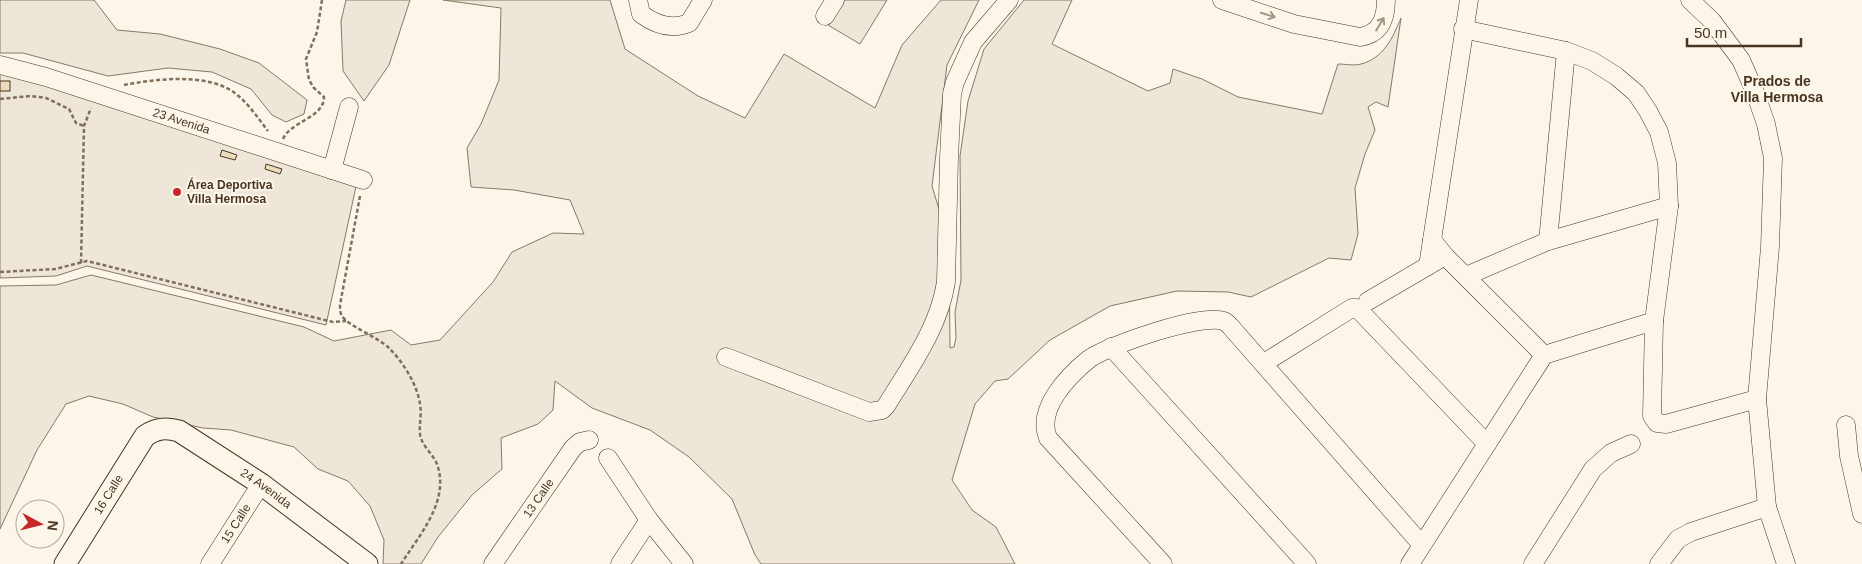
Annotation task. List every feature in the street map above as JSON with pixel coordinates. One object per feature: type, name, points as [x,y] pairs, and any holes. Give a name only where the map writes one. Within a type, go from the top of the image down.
[{"type":"main road","name":"24 Avenida","points":[[158,429],[165,428],[180,431],[261,484],[367,564]]},
{"type":"main road","name":"16 Calle","points":[[65,564],[145,436],[158,429]]},
{"type":"street","points":[[638,0],[641,14],[657,23],[673,28],[689,22],[703,0]]},
{"type":"street","points":[[825,16],[835,0]]},
{"type":"street","points":[[726,358],[869,412],[882,410],[886,406],[924,344],[943,300],[946,282],[952,94],[955,82],[973,42],[1009,0]]},
{"type":"street","points":[[1222,0],[1294,24],[1360,37],[1368,36],[1380,27],[1384,20],[1386,0]]},
{"type":"street","points":[[1428,266],[1469,0]]},
{"type":"street","points":[[1690,0],[1712,21],[1741,60],[1766,124],[1773,158],[1770,247],[1757,399],[1767,507],[1786,564]]},
{"type":"street","points":[[1464,29],[1566,51],[1592,61],[1616,76],[1636,93],[1659,132],[1667,163],[1669,206],[1654,321],[1651,413],[1657,423],[1669,424],[1757,399]]},
{"type":"street","points":[[1548,241],[1566,51]]},
{"type":"street","name":"23 Avenida","points":[[0,65],[46,77],[363,180]]},
{"type":"street","points":[[332,170],[349,108]]},
{"type":"street","points":[[1466,276],[1548,241],[1669,206]]},
{"type":"street","points":[[1432,240],[1444,256],[1544,355]]},
{"type":"street","points":[[1368,301],[1444,256]]},
{"type":"street","points":[[1264,362],[1352,308],[1357,308],[1487,444]]},
{"type":"street","points":[[1163,564],[1048,438],[1045,432],[1045,424],[1049,407],[1058,393],[1090,359],[1111,347],[1176,325],[1214,321],[1224,321],[1264,362],[1422,544]]},
{"type":"street","points":[[1410,564],[1544,355],[1654,321]]},
{"type":"street","points":[[1111,347],[1307,564]]},
{"type":"street","points":[[1846,425],[1849,456],[1862,514]]},
{"type":"street","name":"13 Calle","points":[[493,564],[573,448],[580,442],[589,440]]},
{"type":"street","points":[[1533,564],[1593,469],[1610,453],[1631,444]]},
{"type":"street","points":[[608,458],[649,520],[684,564]]},
{"type":"street","name":"15 Calle","points":[[210,564],[261,484]]},
{"type":"street","points":[[1659,564],[1678,540],[1691,532],[1767,507]]},
{"type":"street","points":[[620,564],[649,520]]},
{"type":"path","points":[[287,131],[316,112],[324,101],[324,97],[314,88],[309,80],[306,59],[317,32],[322,0]]},
{"type":"path","points":[[122,86],[162,80],[216,83],[231,90],[245,101],[271,135]]},
{"type":"path","points":[[81,263],[84,126],[96,93]]},
{"type":"path","points":[[0,99],[30,96],[46,98],[69,109],[76,123],[84,126]]},
{"type":"path","points":[[363,180],[340,312],[346,321],[381,341],[401,361],[420,403],[420,436],[437,465],[440,479],[437,503],[401,564]]},
{"type":"path","points":[[0,272],[55,268],[87,261],[333,322],[346,321]]},
{"type":"shaded area","points":[[0,0],[94,0],[117,30],[160,34],[220,49],[259,63],[307,100],[304,114],[286,122],[272,115],[251,89],[212,72],[168,68],[108,76],[23,53],[0,53]]},
{"type":"shaded area","points":[[346,0],[410,0],[389,65],[364,101],[343,71],[341,21]]},
{"type":"shaded area","points":[[443,0],[610,0],[625,49],[698,96],[745,118],[784,54],[875,108],[902,45],[941,0],[979,0],[947,65],[932,186],[949,243],[950,348],[954,347],[956,338],[955,312],[961,280],[960,156],[968,101],[984,49],[1024,0],[1072,0],[1052,44],[1148,91],[1170,83],[1173,69],[1202,79],[1238,97],[1322,114],[1338,64],[1358,65],[1376,57],[1387,46],[1401,18],[1388,107],[1376,102],[1368,107],[1375,130],[1365,154],[1355,188],[1358,234],[1351,260],[1329,258],[1251,297],[1228,292],[1177,291],[1110,306],[1050,340],[1008,379],[995,381],[975,404],[952,480],[972,510],[996,527],[1015,564],[761,564],[755,555],[732,499],[689,457],[650,430],[592,408],[555,381],[553,410],[538,424],[501,438],[502,469],[472,495],[438,537],[421,564],[383,564],[384,540],[370,506],[348,481],[318,469],[294,447],[231,430],[203,428],[153,417],[123,404],[89,396],[66,404],[37,450],[0,529],[0,286],[56,285],[91,275],[304,327],[334,341],[391,330],[411,345],[440,340],[493,282],[512,252],[553,233],[584,234],[570,200],[514,190],[471,187],[467,148],[481,124],[499,80],[501,8]]},
{"type":"shaded area","points":[[843,0],[887,0],[860,44],[828,25]]},
{"type":"shaded area","name":"Área Deportiva Villa Hermosa","points":[[10,72],[357,182],[326,325],[87,266],[56,276],[0,278],[0,73]]},
{"type":"building","points":[[0,81],[10,81],[10,91],[0,91]]},
{"type":"building","points":[[222,150],[237,155],[235,160],[220,156]]},
{"type":"building","points":[[266,164],[282,169],[280,174],[265,169]]},
{"type":"place","name":"Área Deportiva Villa Hermosa","points":[[177,192]]},
{"type":"district","name":"Prados de Villa Hermosa","points":[[1777,89]]}]
